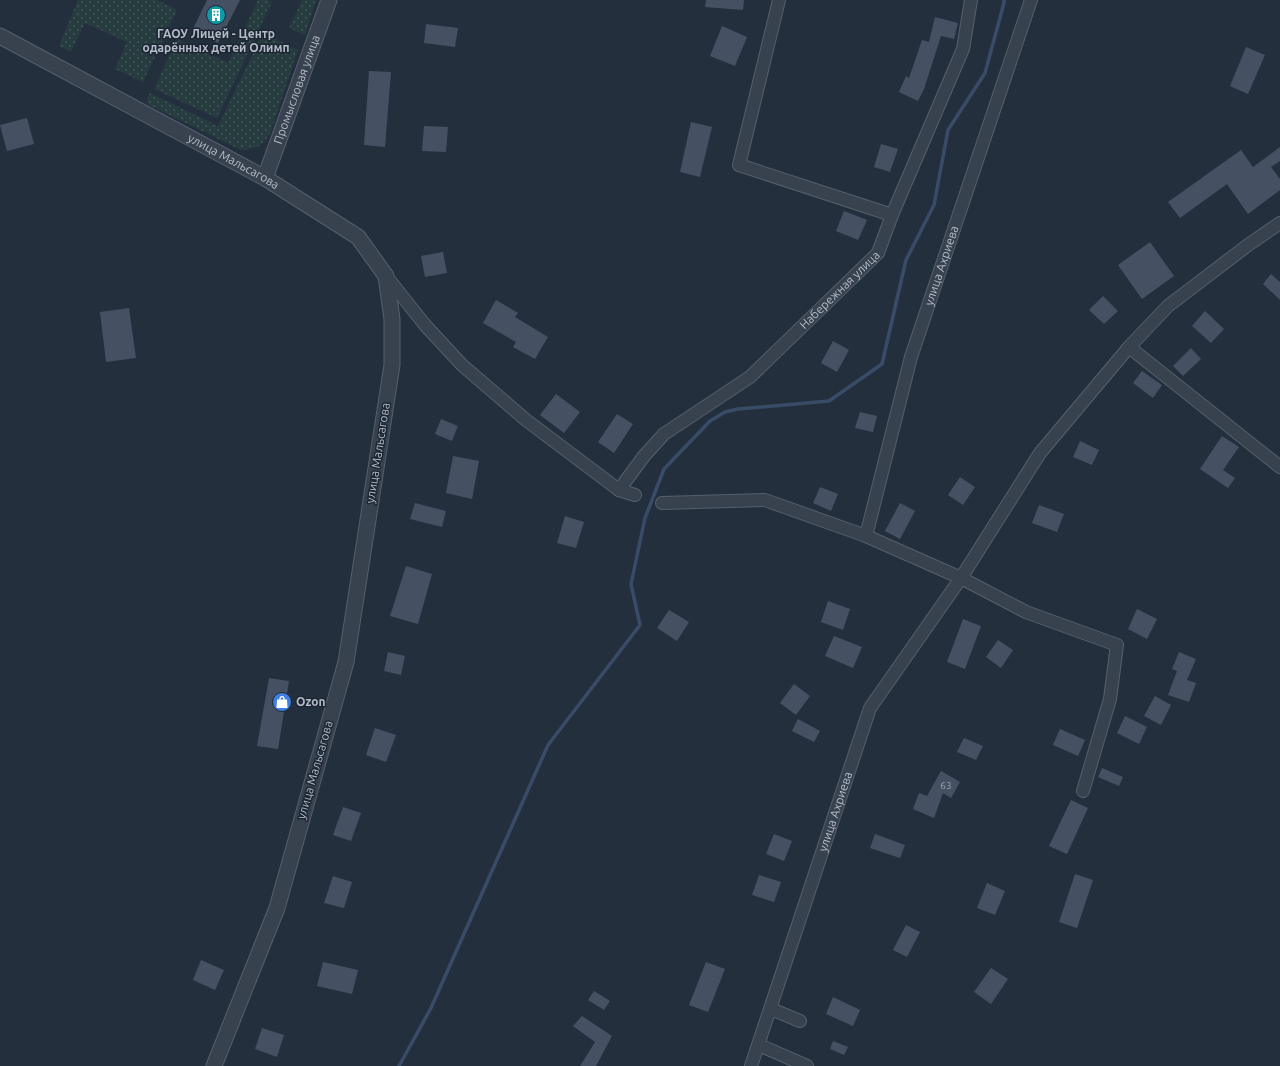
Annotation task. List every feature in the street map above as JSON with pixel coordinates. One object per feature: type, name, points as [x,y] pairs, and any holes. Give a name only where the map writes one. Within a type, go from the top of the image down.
[{"type":"street","name":"Промысловая улица","points":[[265,178],[329,0]]},
{"type":"street","points":[[779,0],[739,165],[892,215]]},
{"type":"street","name":"Набережная улица","points":[[619,490],[644,456],[664,434],[750,377],[878,253],[892,215],[963,49],[971,0]]},
{"type":"street","name":"улица Ахриева","points":[[866,536],[911,357],[1031,0]]},
{"type":"street","name":"улица Мальсагова","points":[[0,36],[265,178],[358,237],[386,276],[392,320],[392,365],[346,662],[276,908],[214,1066]]},
{"type":"street","name":"улица Ахриева","points":[[751,1066],[870,708],[961,578],[1040,453],[1129,347],[1168,306],[1248,245],[1280,223]]},
{"type":"street","points":[[386,276],[425,325],[462,365],[526,420],[619,490],[635,495]]},
{"type":"street","points":[[1129,347],[1280,467]]},
{"type":"street","points":[[662,504],[765,500],[866,536],[961,578],[1026,612],[1117,645],[1110,699],[1083,791]]},
{"type":"street","points":[[771,1009],[800,1021]]},
{"type":"street","points":[[759,1045],[807,1066]]},
{"type":"green space","points":[[78,0],[157,0],[177,10],[143,82],[115,69],[127,42],[85,23],[71,52],[59,46]]},
{"type":"green space","points":[[258,0],[267,0],[272,2],[217,118],[154,89],[177,39],[228,63]]},
{"type":"green space","points":[[302,0],[316,0],[305,35],[289,28]]},
{"type":"green space","points":[[263,33],[298,50],[270,134],[261,145],[251,149],[241,150],[149,105],[147,102],[150,93],[218,126]]},
{"type":"building","name":"ГАОУ Лицей - Центр одарённых детей Олимп","points":[[207,0],[240,0],[218,43],[192,31]]},
{"type":"building","points":[[706,0],[744,0],[743,10],[705,7]]},
{"type":"building","points":[[935,17],[958,23],[954,39],[941,36],[924,89],[918,101],[899,92],[906,76],[909,78],[922,40],[929,42]]},
{"type":"building","points":[[426,24],[458,28],[455,47],[424,43]]},
{"type":"building","points":[[722,26],[747,37],[735,66],[710,56]]},
{"type":"building","points":[[1246,47],[1265,55],[1248,94],[1230,86]]},
{"type":"building","points":[[369,71],[391,72],[385,147],[364,145]]},
{"type":"building","points":[[27,118],[34,144],[7,151],[0,125]]},
{"type":"building","points":[[691,122],[712,127],[700,177],[680,172]]},
{"type":"building","points":[[424,126],[448,127],[446,152],[422,151]]},
{"type":"building","points":[[881,144],[898,149],[890,172],[874,167]]},
{"type":"building","points":[[1280,147],[1280,161],[1271,167],[1280,179],[1280,190],[1248,214],[1227,184],[1180,218],[1168,202],[1241,150],[1253,167]]},
{"type":"building","points":[[844,211],[867,220],[858,240],[836,231]]},
{"type":"building","points":[[1150,242],[1174,276],[1142,299],[1118,265]]},
{"type":"building","points":[[443,252],[447,273],[425,277],[421,256]]},
{"type":"building","points":[[1271,274],[1280,282],[1280,300],[1263,284]]},
{"type":"building","points":[[1103,296],[1118,311],[1104,324],[1089,310]]},
{"type":"building","points":[[496,300],[518,313],[515,317],[548,337],[535,359],[513,347],[516,342],[483,323]]},
{"type":"building","points":[[129,308],[136,358],[106,362],[100,312]]},
{"type":"building","points":[[1205,311],[1224,329],[1211,343],[1192,326]]},
{"type":"building","points":[[833,341],[849,350],[837,372],[821,363]]},
{"type":"building","points":[[1191,348],[1201,359],[1183,376],[1173,366]]},
{"type":"building","points":[[1142,371],[1162,385],[1153,398],[1133,383]]},
{"type":"building","points":[[556,394],[580,412],[564,433],[540,415]]},
{"type":"building","points":[[860,412],[877,416],[873,432],[855,428]]},
{"type":"building","points":[[617,414],[633,424],[614,453],[598,442]]},
{"type":"building","points":[[441,419],[458,426],[452,441],[435,434]]},
{"type":"building","points":[[1222,436],[1239,447],[1223,470],[1235,478],[1228,488],[1200,469]]},
{"type":"building","points":[[1080,441],[1099,450],[1092,465],[1073,457]]},
{"type":"building","points":[[453,456],[479,461],[472,499],[446,493]]},
{"type":"building","points":[[960,477],[975,487],[963,505],[948,495]]},
{"type":"building","points":[[820,487],[838,494],[831,511],[813,503]]},
{"type":"building","points":[[415,503],[446,511],[442,527],[410,519]]},
{"type":"building","points":[[900,503],[915,511],[900,539],[885,531]]},
{"type":"building","points":[[1039,505],[1064,514],[1057,532],[1032,523]]},
{"type":"building","points":[[565,516],[584,522],[576,548],[557,543]]},
{"type":"building","points":[[406,566],[432,574],[418,624],[390,616]]},
{"type":"building","points":[[828,601],[850,609],[843,630],[821,622]]},
{"type":"building","points":[[1137,609],[1157,619],[1147,639],[1128,629]]},
{"type":"building","points":[[669,610],[689,622],[677,641],[657,628]]},
{"type":"building","points":[[963,619],[981,626],[965,669],[947,662]]},
{"type":"building","points":[[834,636],[862,647],[853,668],[825,656]]},
{"type":"building","points":[[998,640],[1013,650],[1001,668],[986,657]]},
{"type":"building","points":[[388,652],[405,656],[401,675],[384,671]]},
{"type":"building","points":[[1179,652],[1196,659],[1187,680],[1196,683],[1189,702],[1168,695],[1177,671],[1172,669]]},
{"type":"building","points":[[269,678],[289,681],[278,749],[257,746]]},
{"type":"building","points":[[794,684],[810,696],[796,715],[780,703]]},
{"type":"building","points":[[1155,696],[1171,705],[1161,725],[1144,716]]},
{"type":"building","points":[[1125,716],[1147,727],[1139,744],[1117,733]]},
{"type":"building","points":[[798,719],[820,731],[814,742],[792,731]]},
{"type":"building","points":[[375,728],[396,735],[386,762],[366,755]]},
{"type":"building","points":[[1060,729],[1085,740],[1078,756],[1053,745]]},
{"type":"building","points":[[964,738],[983,746],[976,760],[957,752]]},
{"type":"building","points":[[1102,768],[1123,777],[1119,786],[1098,777]]},
{"type":"building","points":[[941,771],[960,782],[951,798],[943,793],[934,818],[913,809],[919,793],[927,796]]},
{"type":"building","points":[[1071,800],[1088,808],[1067,854],[1049,846]]},
{"type":"building","points":[[343,807],[361,813],[351,841],[333,835]]},
{"type":"building","points":[[774,834],[792,841],[784,861],[766,854]]},
{"type":"building","points":[[875,834],[905,845],[900,858],[870,848]]},
{"type":"building","points":[[1075,874],[1093,880],[1077,928],[1059,922]]},
{"type":"building","points":[[759,875],[781,882],[774,902],[752,895]]},
{"type":"building","points":[[333,876],[352,882],[344,908],[324,903]]},
{"type":"building","points":[[987,883],[1005,891],[995,915],[977,908]]},
{"type":"building","points":[[906,925],[920,932],[907,957],[893,950]]},
{"type":"building","points":[[201,960],[224,970],[215,990],[193,980]]},
{"type":"building","points":[[323,962],[358,970],[352,994],[317,986]]},
{"type":"building","points":[[706,962],[725,969],[708,1012],[689,1005]]},
{"type":"building","points":[[991,968],[1008,979],[991,1004],[974,992]]},
{"type":"building","points":[[594,991],[610,1001],[604,1010],[588,1000]]},
{"type":"building","points":[[833,997],[860,1010],[853,1026],[826,1014]]},
{"type":"building","points":[[582,1016],[612,1036],[596,1066],[580,1066],[595,1042],[573,1026]]},
{"type":"building","points":[[262,1028],[284,1035],[277,1057],[255,1049]]},
{"type":"building","points":[[833,1041],[848,1047],[844,1055],[830,1049]]},
{"type":"waterway","points":[[399,1066],[431,1008],[548,745],[640,625],[631,584],[645,518],[664,469],[710,421],[725,412],[738,409],[829,401],[882,364],[906,260],[934,205],[948,130],[985,73],[1004,0]]},
{"type":"place","name":"ГАОУ Лицей - Центр одарённых детей Олимп","points":[[216,15]]},
{"type":"place","name":"Ozon","points":[[282,702]]}]
